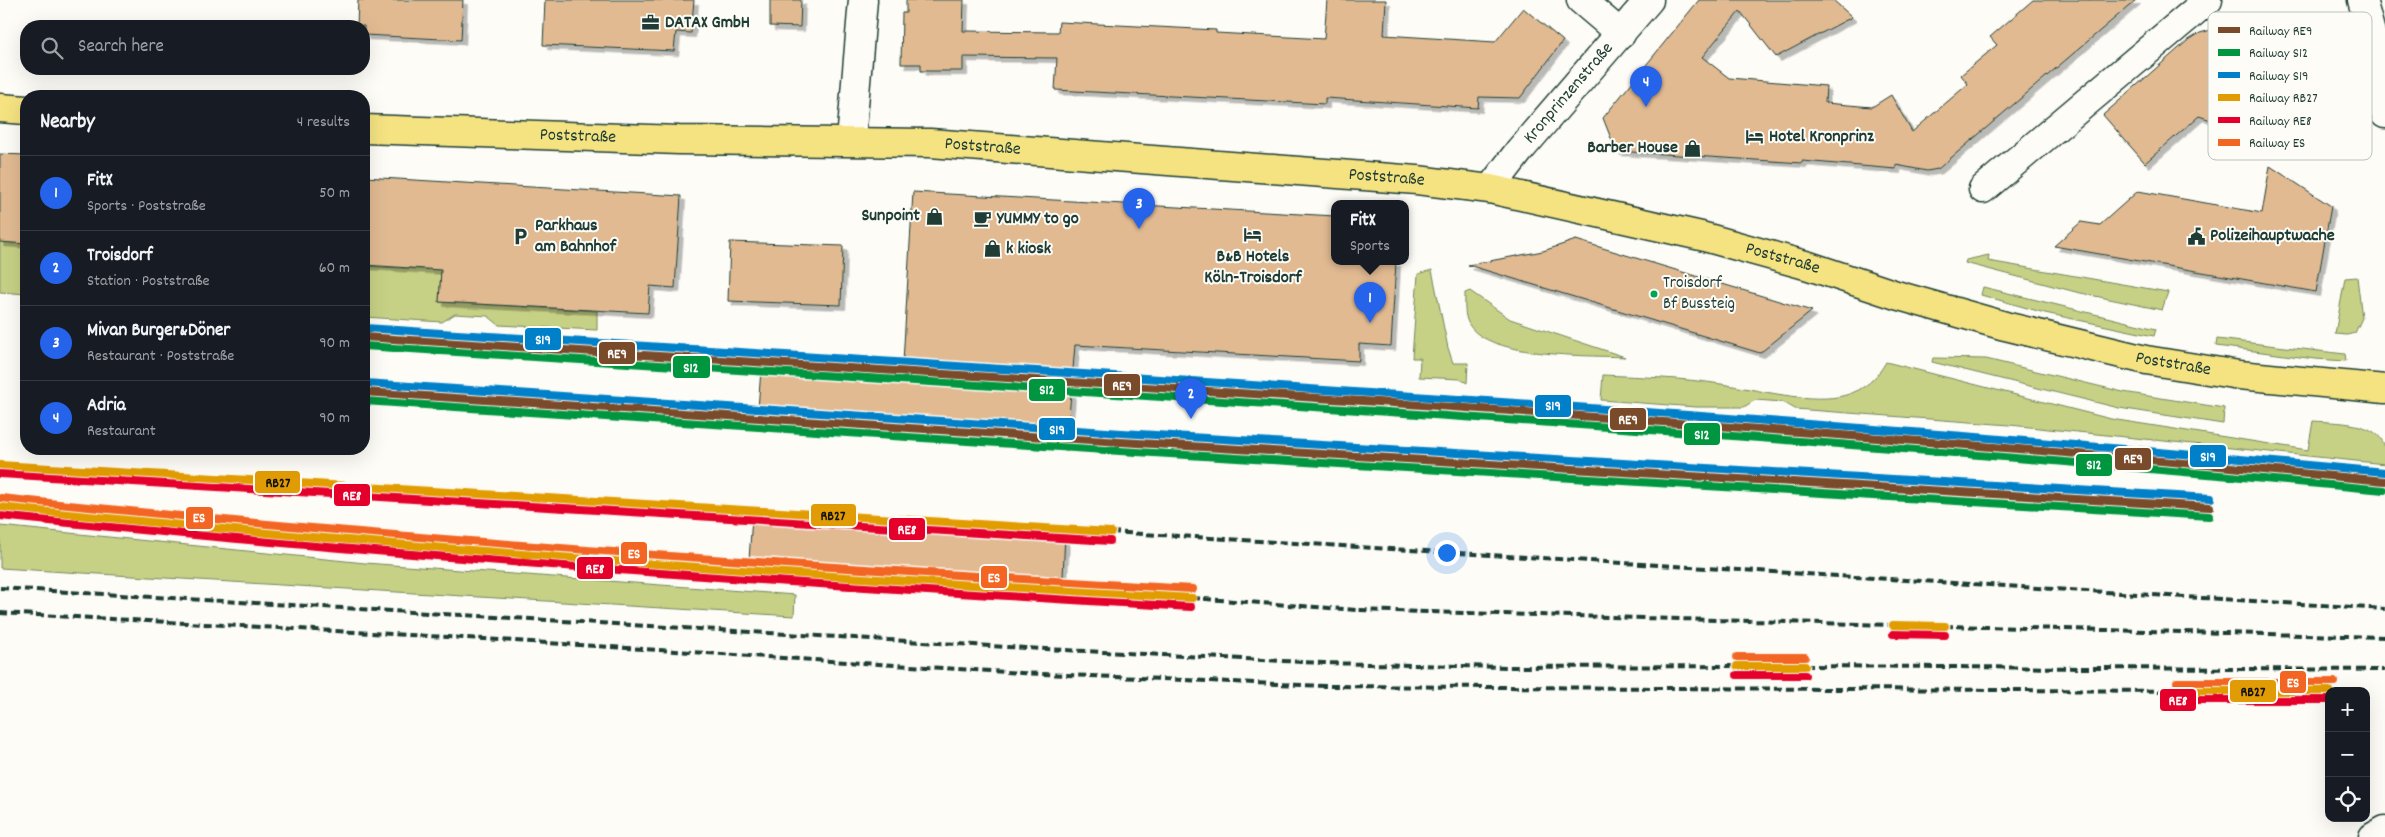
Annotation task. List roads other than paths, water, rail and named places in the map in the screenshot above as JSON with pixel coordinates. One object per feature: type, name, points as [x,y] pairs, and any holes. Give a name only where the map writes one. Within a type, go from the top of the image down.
[{"type":"main road","points":[[0,108],[20,110]]},
{"type":"main road","name":"Poststraße","points":[[370,129],[679,140],[852,141],[939,144],[1417,180],[1490,189],[1710,239],[1809,266],[1930,305],[2077,345],[2240,376],[2385,388]]},
{"type":"street","points":[[852,141],[863,0]]},
{"type":"street","points":[[1581,0],[1621,34]]},
{"type":"street","name":"Kronprinzenstraße","points":[[1490,189],[1520,150],[1649,0]]},
{"type":"street","points":[[1984,189],[2208,0]]},
{"type":"street","points":[[2362,0],[2368,12]]},
{"type":"street","points":[[2372,19],[2378,30],[2385,114]]},
{"type":"street","points":[[2373,837],[2385,830]]},
{"type":"railway","points":[[1111,532],[2385,609]]},
{"type":"railway","points":[[0,588],[1025,648],[1323,663],[1506,667],[1737,666]]},
{"type":"railway","points":[[1192,598],[1357,610],[1893,625]]},
{"type":"railway","points":[[0,613],[484,639],[1021,673],[1325,686],[2177,691]]},
{"type":"railway","points":[[1945,626],[2385,637]]},
{"type":"railway","points":[[1805,666],[2385,670]]},
{"type":"rail line","name":"S19","points":[[370,328],[1628,411],[2133,450],[2385,472]]},
{"type":"rail line","name":"RE9","points":[[370,337],[1628,419],[1880,438],[2385,481]]},
{"type":"rail line","name":"S12","points":[[370,346],[1627,428],[1880,447],[2384,490]]},
{"type":"rail line","name":"S19","points":[[370,383],[1122,433],[2211,498]]},
{"type":"rail line","name":"RE9","points":[[370,392],[1121,442],[2210,507]]},
{"type":"rail line","name":"S12","points":[[370,401],[1120,451],[2209,516]]},
{"type":"rail line","name":"RB27","points":[[0,465],[1111,532]]},
{"type":"rail line","name":"RE8","points":[[0,474],[1110,541]]},
{"type":"rail line","name":"ES","points":[[1,498],[298,527],[596,551],[1193,589]]},
{"type":"rail line","name":"RB27","points":[[0,507],[298,536],[596,560],[1192,598]]},
{"type":"rail line","name":"RE8","points":[[0,516],[446,557],[893,589],[1191,607]]},
{"type":"rail line","name":"RB27","points":[[1893,625],[1945,626]]},
{"type":"rail line","name":"RE8","points":[[1893,634],[1945,635]]},
{"type":"rail line","name":"ES","points":[[1737,657],[1805,657]]},
{"type":"rail line","name":"RB27","points":[[1737,666],[1805,666]]},
{"type":"rail line","name":"RE8","points":[[1737,675],[1805,675]]},
{"type":"rail line","name":"ES","points":[[2177,682],[2334,682]]},
{"type":"rail line","name":"RB27","points":[[2177,691],[2325,691]]},
{"type":"rail line","name":"RE8","points":[[2177,700],[2325,700]]},
{"type":"place","name":"DATAX GmbH","points":[[651,23]]},
{"type":"place","name":"Adria","points":[[1646,107]]},
{"type":"place","name":"Hotel Kronprinz","points":[[1755,137]]},
{"type":"place","name":"Barber House","points":[[1692,148]]},
{"type":"place","name":"Sunpoint","points":[[934,216]]},
{"type":"place","name":"YUMMY to go","points":[[983,219]]},
{"type":"place","name":"Mivan Burger&Döner","points":[[1139,229]]},
{"type":"place","name":"B&B Hotels Köln-Troisdorf","points":[[1253,234]]},
{"type":"place","name":"Parkhaus am Bahnhof","points":[[521,236]]},
{"type":"place","name":"Polizeihauptwache","points":[[2196,236]]},
{"type":"place","name":"k kiosk","points":[[992,249]]},
{"type":"place","name":"Troisdorf Bf Bussteig","points":[[1654,294]]},
{"type":"place","name":"FitX","points":[[1370,323]]},
{"type":"place","name":"Troisdorf","points":[[1191,419]]}]
